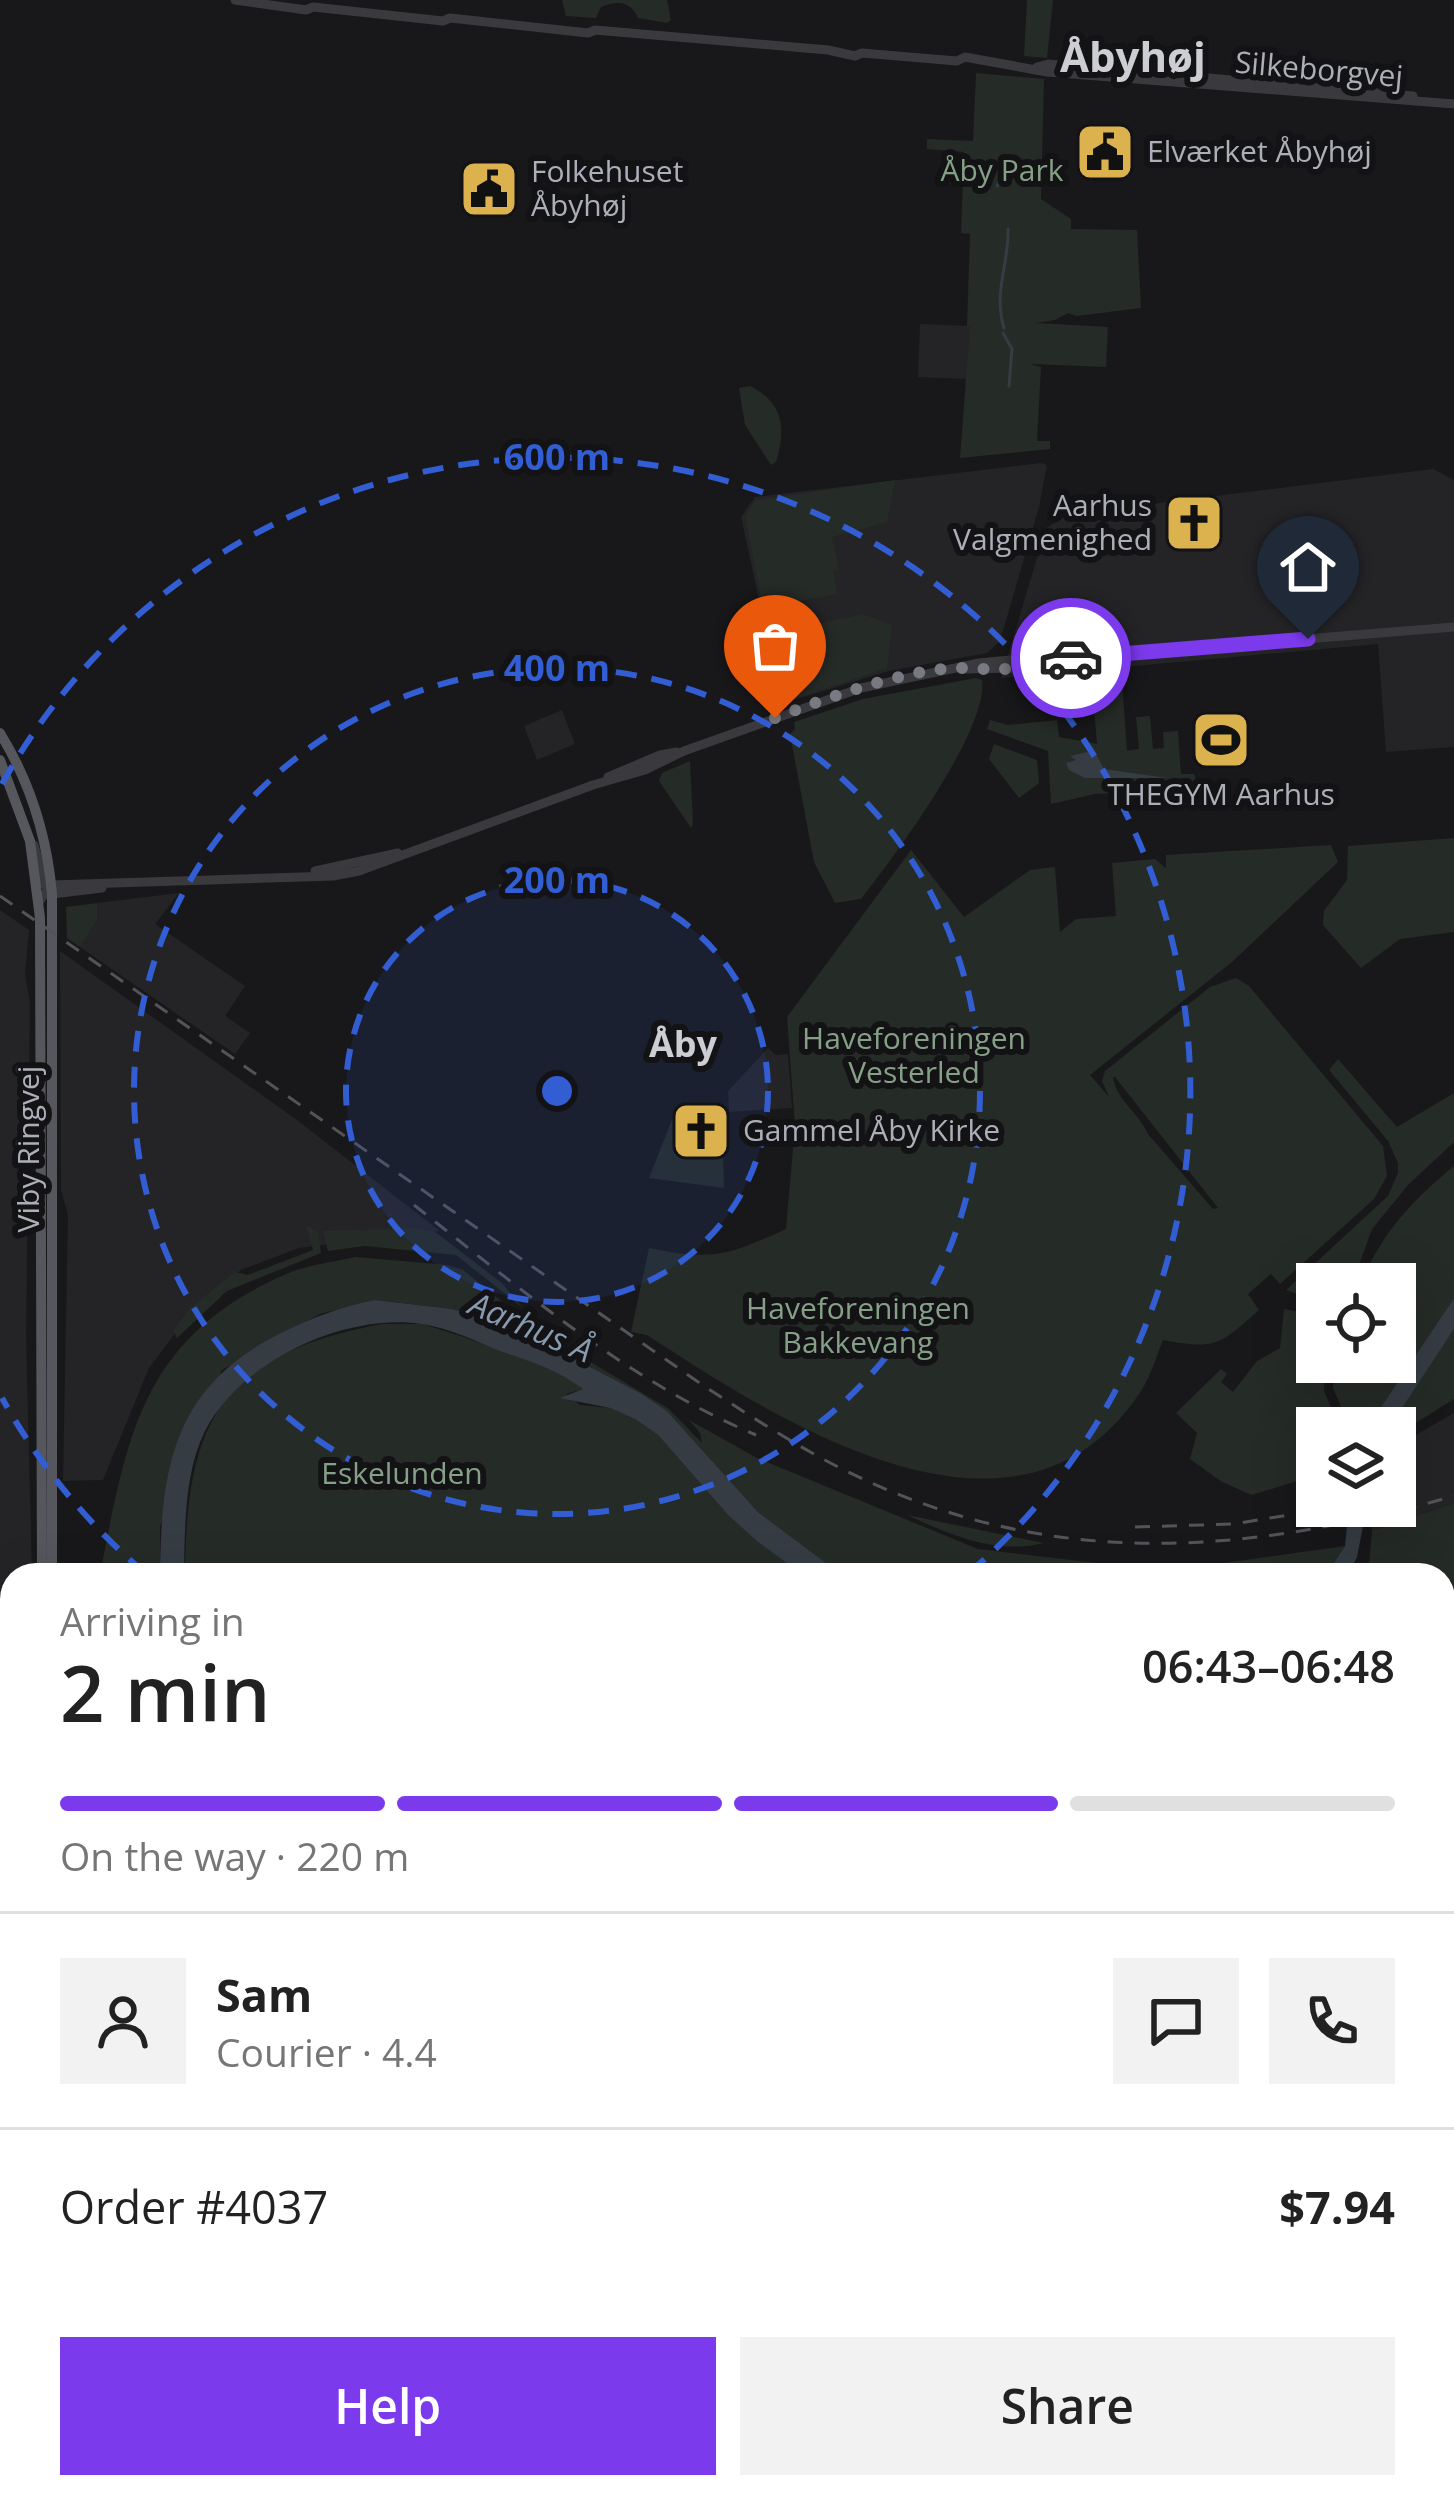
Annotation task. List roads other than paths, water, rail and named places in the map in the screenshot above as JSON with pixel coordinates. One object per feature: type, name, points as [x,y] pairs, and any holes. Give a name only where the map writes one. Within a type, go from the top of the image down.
[{"type":"main road","name":"Viby Ringvej","points":[[0,733],[32,799],[50,889],[52,1563]]},
{"type":"main road","name":"Viby Ringvej","points":[[0,760],[25,821],[39,902],[42,1563]]},
{"type":"main road","points":[[39,1277],[54,1276]]},
{"type":"street","name":"Silkeborgvej","points":[[235,0],[307,2],[313,7],[422,16],[430,12],[450,18],[828,50],[856,48],[862,53],[957,61],[965,57],[1047,72],[1454,101]]},
{"type":"street","points":[[39,902],[50,889],[304,875],[413,850],[592,785],[641,762],[858,689],[959,668],[977,671],[1454,627]]},
{"type":"street","points":[[25,821],[50,889]]},
{"type":"waterway","points":[[997,186],[1007,166]]},
{"type":"waterway","points":[[1004,328],[1000,302],[1008,229]]},
{"type":"waterway","points":[[1003,333],[1012,349],[1009,386]]},
{"type":"railway","points":[[0,896],[701,1384],[842,1469],[918,1502],[994,1525],[1069,1538],[1145,1543],[1221,1541],[1297,1531],[1454,1496]]},
{"type":"railway","points":[[414,1205],[620,1361],[756,1435]]},
{"type":"railway","points":[[1135,1527],[1233,1524],[1296,1514]]},
{"type":"place","name":"Elværket Åbyhøj","points":[[1105,152]]},
{"type":"place","name":"Folkehuset Åbyhøj","points":[[489,189]]},
{"type":"place","name":"Aarhus Valgmenighed","points":[[1194,523]]},
{"type":"place","name":"THEGYM Aarhus","points":[[1221,740]]},
{"type":"place","name":"Gammel Åby Kirke","points":[[701,1131]]},
{"type":"district","name":"Åbyhøj","points":[[1133,57]]},
{"type":"district","name":"Åby","points":[[683,1044]]},
{"type":"park label","name":"Åby Park","points":[[1002,171]]},
{"type":"park label","name":"Haveforeningen Vesterled","points":[[914,1056]]},
{"type":"park label","name":"Haveforeningen Bakkevang","points":[[858,1326]]},
{"type":"park label","name":"Eskelunden","points":[[402,1474]]},
{"type":"water label","name":"Aarhus Å","points":[[531,1327]]}]
